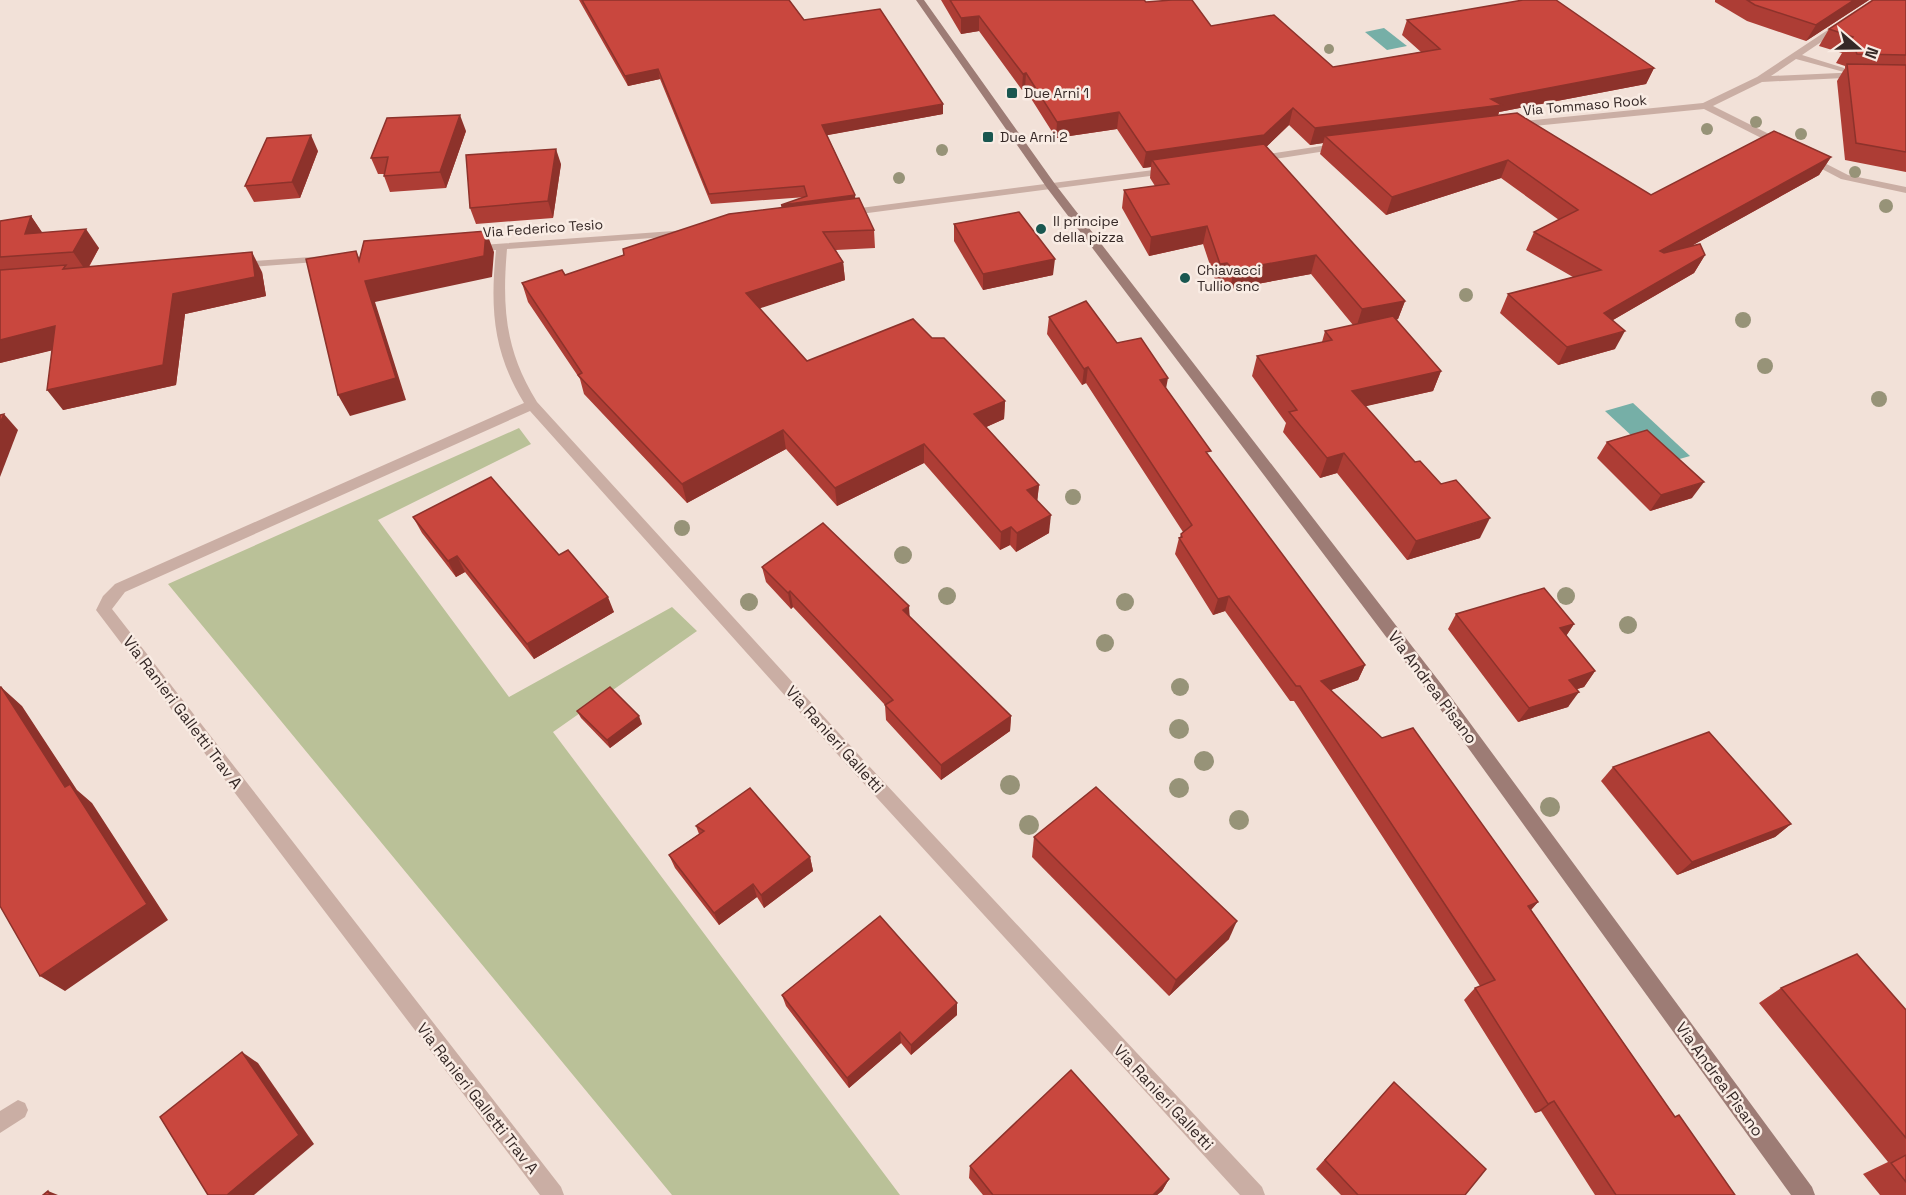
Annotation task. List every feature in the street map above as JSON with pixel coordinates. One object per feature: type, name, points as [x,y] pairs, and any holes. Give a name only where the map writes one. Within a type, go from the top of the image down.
[{"type":"street","name":"Via Andrea Pisano","points":[[920,0],[1051,186],[1436,690],[1804,1195]]},
{"type":"street","name":"Via Tommaso Rook","points":[[1505,126],[1706,106],[1760,79],[1879,0]]},
{"type":"street","points":[[1760,79],[1869,75],[1793,55]]},
{"type":"street","points":[[1706,106],[1845,177],[1906,190]]},
{"type":"street","points":[[1244,160],[1358,144]]},
{"type":"street","points":[[837,214],[1175,170]]},
{"type":"street","name":"Via Federico Tesio","points":[[455,249],[697,232]]},
{"type":"street","name":"Via Ranieri Galletti","points":[[502,245],[497,293],[504,351],[516,381],[532,405],[1254,1195]]},
{"type":"street","points":[[231,266],[337,258]]},
{"type":"street","name":"Via Ranieri Galletti Trav A","points":[[532,405],[120,588],[108,600],[104,610],[553,1195]]},
{"type":"street","points":[[0,1123],[18,1110]]},
{"type":"green space","points":[[519,428],[531,444],[378,520],[509,697],[672,607],[697,631],[553,732],[900,1195],[672,1195],[168,584]]},
{"type":"water","points":[[1384,28],[1407,46],[1387,50],[1365,32]]},
{"type":"water","points":[[1633,403],[1690,456],[1662,464],[1605,411]]},
{"type":"building","points":[[582,0],[789,0],[804,20],[880,9],[943,104],[822,125],[855,195],[781,205],[807,196],[804,186],[709,194],[658,69],[625,76]]},
{"type":"building","points":[[950,0],[1144,0],[1146,2],[1192,0],[1211,26],[1274,15],[1333,67],[1440,49],[1407,20],[1523,0],[1556,0],[1654,68],[1491,99],[1502,105],[1315,128],[1293,108],[1264,135],[1146,152],[1119,112],[1057,122],[1026,73],[1023,74],[979,16],[961,18]]},
{"type":"building","points":[[1747,0],[1854,0],[1816,25],[1755,5]]},
{"type":"building","points":[[1873,0],[1906,0],[1906,55],[1857,54],[1855,49],[1846,46],[1853,37],[1829,29]]},
{"type":"building","points":[[1847,64],[1906,65],[1906,152],[1856,143]]},
{"type":"building","points":[[1517,113],[1651,195],[1774,131],[1831,157],[1660,251],[1664,253],[1700,244],[1705,255],[1604,313],[1625,331],[1567,347],[1508,294],[1601,270],[1534,232],[1578,210],[1508,160],[1392,197],[1325,136]]},
{"type":"building","points":[[460,115],[440,172],[384,176],[388,157],[371,158],[387,118]]},
{"type":"building","points":[[311,135],[292,182],[245,186],[267,138]]},
{"type":"building","points":[[1264,144],[1405,301],[1362,309],[1316,255],[1234,270],[1227,263],[1220,264],[1207,226],[1151,237],[1124,190],[1169,184],[1152,160]]},
{"type":"building","points":[[556,149],[548,201],[470,208],[466,155]]},
{"type":"building","points":[[859,198],[874,230],[823,232],[843,262],[746,293],[807,361],[913,319],[932,338],[944,338],[1005,401],[974,414],[1039,485],[1027,490],[1051,515],[1017,533],[1011,527],[1001,532],[924,444],[835,488],[783,430],[682,484],[578,375],[582,373],[522,283],[562,270],[565,275],[624,255],[623,249],[729,214]]},
{"type":"building","points":[[1019,212],[1055,259],[983,274],[954,224]]},
{"type":"building","points":[[31,216],[25,234],[86,229],[73,252],[0,257],[0,221]]},
{"type":"building","points":[[486,231],[484,256],[365,281],[396,378],[338,395],[306,259],[356,251],[359,261],[364,241]]},
{"type":"building","points":[[252,252],[255,277],[173,294],[163,365],[47,390],[55,326],[0,340],[0,270],[66,265],[63,269]]},
{"type":"building","points":[[1086,301],[1117,343],[1141,338],[1168,378],[1160,380],[1211,451],[1206,452],[1365,665],[1321,681],[1382,738],[1413,728],[1538,902],[1528,906],[1675,1117],[1679,1115],[1735,1195],[1616,1195],[1554,1101],[1548,1104],[1475,988],[1495,980],[1300,686],[1296,686],[1229,596],[1218,599],[1179,538],[1192,525],[1088,367],[1084,369],[1049,317]]},
{"type":"building","points":[[1393,316],[1441,371],[1352,391],[1415,462],[1420,461],[1441,484],[1456,480],[1490,518],[1416,541],[1344,453],[1327,458],[1289,412],[1297,410],[1257,356],[1332,340],[1325,331]]},
{"type":"building","points":[[1647,430],[1704,482],[1661,495],[1607,442]]},
{"type":"building","points":[[491,477],[559,555],[568,550],[608,597],[527,644],[457,556],[448,561],[413,517]]},
{"type":"building","points":[[823,523],[909,606],[903,610],[1011,716],[941,765],[885,705],[893,700],[790,591],[788,593],[762,567]]},
{"type":"building","points":[[1544,588],[1574,624],[1560,628],[1595,671],[1569,680],[1579,692],[1529,708],[1456,614]]},
{"type":"building","points":[[0,687],[65,787],[70,784],[147,904],[40,976],[0,906]]},
{"type":"building","points":[[610,687],[639,716],[607,740],[577,711]]},
{"type":"building","points":[[1709,732],[1791,824],[1692,862],[1613,767]]},
{"type":"building","points":[[1096,787],[1237,921],[1176,980],[1034,837]]},
{"type":"building","points":[[750,788],[810,857],[761,895],[753,884],[714,913],[669,855],[704,831],[696,826]]},
{"type":"building","points":[[880,916],[957,1003],[911,1045],[900,1032],[847,1078],[782,995]]},
{"type":"building","points":[[1857,954],[1906,1010],[1906,1138],[1781,988]]},
{"type":"building","points":[[242,1052],[299,1135],[227,1195],[208,1195],[160,1117]]},
{"type":"building","points":[[1071,1070],[1169,1179],[1153,1195],[993,1195],[970,1166]]},
{"type":"building","points":[[1394,1082],[1486,1169],[1465,1195],[1358,1195],[1325,1160]]},
{"type":"building","points":[[1906,1155],[1906,1182],[1891,1163]]},
{"type":"place","name":"Due Arni 1","points":[[1012,93]]},
{"type":"place","name":"Due Arni 2","points":[[988,137]]},
{"type":"place","name":"Il principe della pizza","points":[[1041,229]]},
{"type":"place","name":"Chiavacci Tullio snc","points":[[1185,278]]}]
